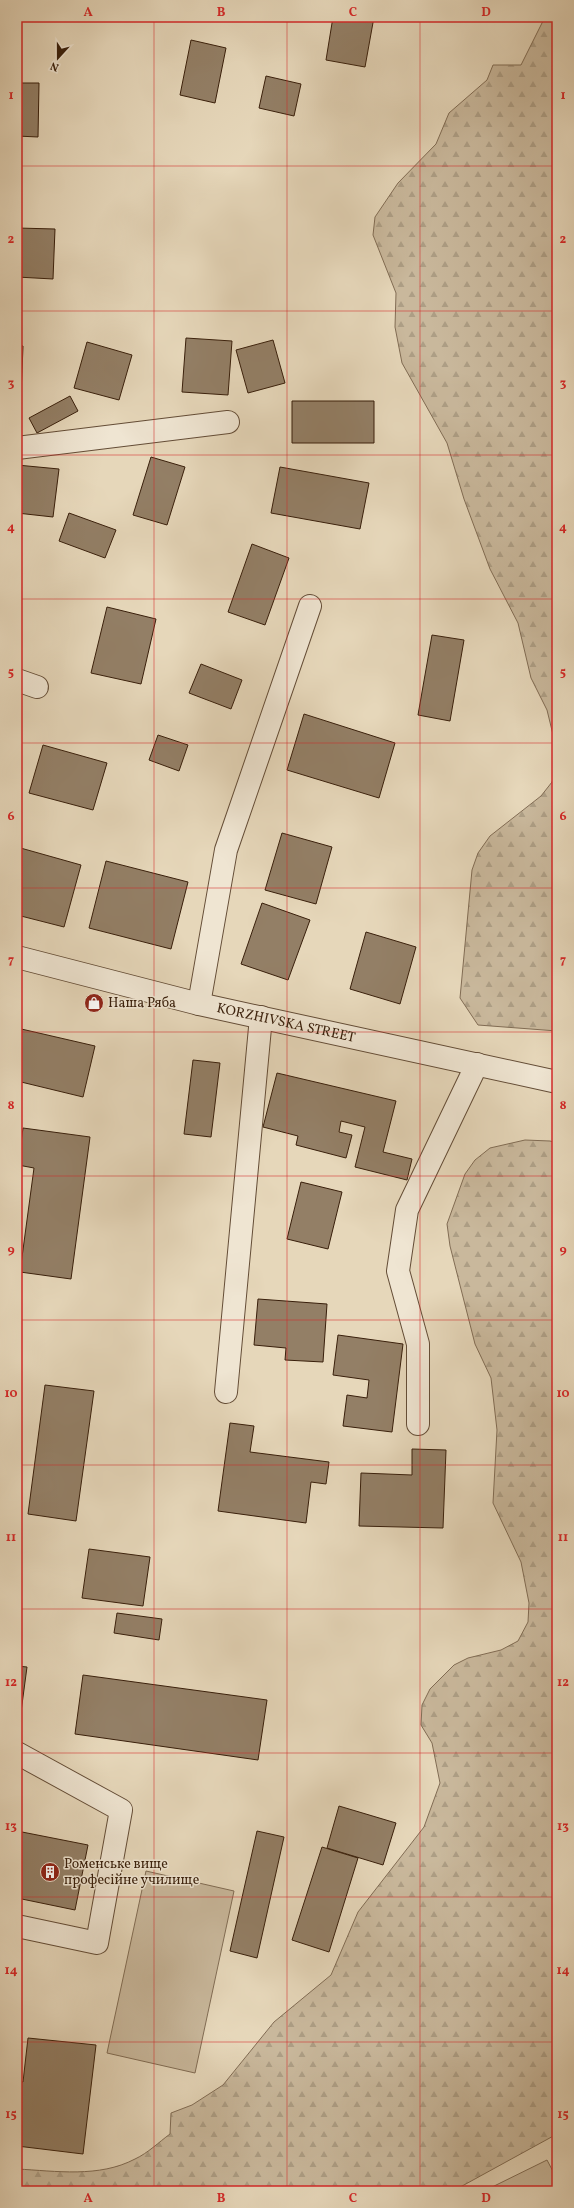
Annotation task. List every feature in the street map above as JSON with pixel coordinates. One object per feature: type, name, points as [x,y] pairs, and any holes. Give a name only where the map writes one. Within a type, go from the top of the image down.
[{"type":"street","points":[[17,448],[228,422]]},
{"type":"street","points":[[199,1004],[226,850],[310,606]]},
{"type":"street","points":[[17,680],[37,687]]},
{"type":"street","name":"KORZHIVSKA STREET","points":[[17,957],[199,1004],[557,1082]]},
{"type":"street","points":[[226,1392],[261,1017]]},
{"type":"street","points":[[418,1424],[418,1344],[398,1271],[407,1210],[477,1064]]},
{"type":"street","points":[[17,1752],[121,1810],[97,1943],[17,1926]]},
{"type":"green space","points":[[548,17],[557,17],[557,762],[556,747],[547,710],[531,678],[518,623],[490,569],[464,499],[447,443],[402,363],[395,327],[396,293],[373,235],[375,217],[398,183],[436,144],[449,113],[487,80],[493,65],[521,65],[543,21]]},
{"type":"green space","points":[[557,765],[557,1031],[478,1025],[460,998],[472,870],[478,853],[490,836],[541,796],[552,782]]},
{"type":"green space","points":[[525,1140],[550,1141],[557,1143],[557,2134],[453,2191],[17,2191],[17,2169],[62,2172],[92,2171],[121,2165],[144,2154],[170,2134],[171,2113],[192,2105],[223,2085],[274,2022],[331,1975],[358,1912],[424,1827],[440,1783],[432,1743],[421,1725],[422,1705],[430,1689],[454,1665],[468,1658],[501,1650],[518,1641],[528,1622],[529,1603],[521,1562],[493,1503],[497,1430],[491,1378],[475,1344],[450,1246],[447,1224],[465,1174],[475,1160],[490,1148]]},
{"type":"green space","points":[[146,1871],[234,1891],[195,2073],[107,2053]]},
{"type":"green space","points":[[547,2160],[557,2179],[557,2191],[484,2191]]},
{"type":"building","points":[[333,17],[374,17],[365,67],[326,60]]},
{"type":"building","points":[[191,40],[226,48],[215,103],[180,95]]},
{"type":"building","points":[[266,76],[301,84],[294,116],[259,108]]},
{"type":"building","points":[[17,83],[39,83],[38,137],[17,136]]},
{"type":"building","points":[[17,228],[55,229],[53,279],[17,277]]},
{"type":"building","points":[[186,338],[232,341],[228,395],[182,392]]},
{"type":"building","points":[[273,340],[285,383],[248,393],[236,350]]},
{"type":"building","points":[[87,342],[132,355],[119,400],[74,388]]},
{"type":"building","points":[[17,345],[23,346],[21,395],[17,395]]},
{"type":"building","points":[[70,396],[78,411],[37,433],[29,418]]},
{"type":"building","points":[[292,401],[374,401],[374,443],[292,443]]},
{"type":"building","points":[[151,457],[185,467],[167,525],[133,515]]},
{"type":"building","points":[[17,465],[59,469],[53,517],[17,513]]},
{"type":"building","points":[[280,467],[369,483],[360,529],[271,513]]},
{"type":"building","points":[[69,513],[116,530],[105,558],[59,541]]},
{"type":"building","points":[[252,544],[289,558],[265,625],[228,612]]},
{"type":"building","points":[[107,607],[156,619],[141,684],[91,673]]},
{"type":"building","points":[[432,635],[464,640],[450,721],[418,715]]},
{"type":"building","points":[[201,664],[242,680],[231,709],[189,693]]},
{"type":"building","points":[[304,714],[395,743],[379,798],[287,770]]},
{"type":"building","points":[[158,735],[188,745],[179,771],[149,760]]},
{"type":"building","points":[[43,745],[107,763],[93,810],[29,793]]},
{"type":"building","points":[[282,833],[332,847],[316,904],[265,890]]},
{"type":"building","points":[[17,847],[81,865],[64,927],[17,915]]},
{"type":"building","points":[[106,861],[188,882],[171,949],[89,928]]},
{"type":"building","points":[[262,903],[310,920],[288,980],[241,964]]},
{"type":"building","points":[[366,932],[416,947],[400,1004],[350,989]]},
{"type":"building","points":[[17,1028],[95,1046],[83,1097],[17,1081]]},
{"type":"building","points":[[193,1060],[220,1063],[211,1137],[184,1134]]},
{"type":"building","points":[[277,1073],[396,1101],[383,1152],[412,1159],[407,1180],[355,1167],[365,1127],[341,1121],[339,1132],[352,1135],[346,1158],[296,1145],[298,1136],[263,1127]]},
{"type":"building","points":[[23,1128],[90,1137],[71,1279],[20,1272],[34,1168],[18,1165]]},
{"type":"building","points":[[301,1182],[342,1192],[328,1249],[287,1239]]},
{"type":"building","points":[[258,1299],[327,1304],[323,1362],[285,1360],[286,1348],[254,1345]]},
{"type":"building","points":[[338,1335],[403,1344],[392,1432],[343,1426],[347,1395],[367,1398],[369,1380],[333,1375]]},
{"type":"building","points":[[45,1385],[94,1391],[76,1521],[28,1514]]},
{"type":"building","points":[[230,1423],[254,1426],[250,1452],[329,1462],[326,1484],[311,1482],[306,1523],[218,1511]]},
{"type":"building","points":[[412,1449],[446,1450],[443,1528],[359,1526],[361,1473],[412,1475]]},
{"type":"building","points":[[89,1549],[150,1557],[143,1606],[82,1598]]},
{"type":"building","points":[[117,1613],[162,1619],[159,1640],[114,1633]]},
{"type":"building","points":[[17,1666],[27,1667],[21,1712],[17,1711]]},
{"type":"building","points":[[83,1675],[267,1700],[258,1760],[75,1734]]},
{"type":"building","points":[[339,1806],[396,1823],[383,1865],[327,1848]]},
{"type":"building","name":"Роменське вище професійне училище","points":[[17,1831],[88,1845],[75,1910],[17,1898]]},
{"type":"building","points":[[257,1831],[284,1837],[257,1958],[230,1951]]},
{"type":"building","points":[[322,1847],[358,1858],[329,1952],[292,1940]]},
{"type":"building","points":[[28,2038],[96,2045],[83,2154],[17,2146],[17,2081],[23,2082]]},
{"type":"place","name":"Наша Ряба","points":[[94,1003]]},
{"type":"place","name":"Роменське вище професійне училище","points":[[50,1872]]}]
